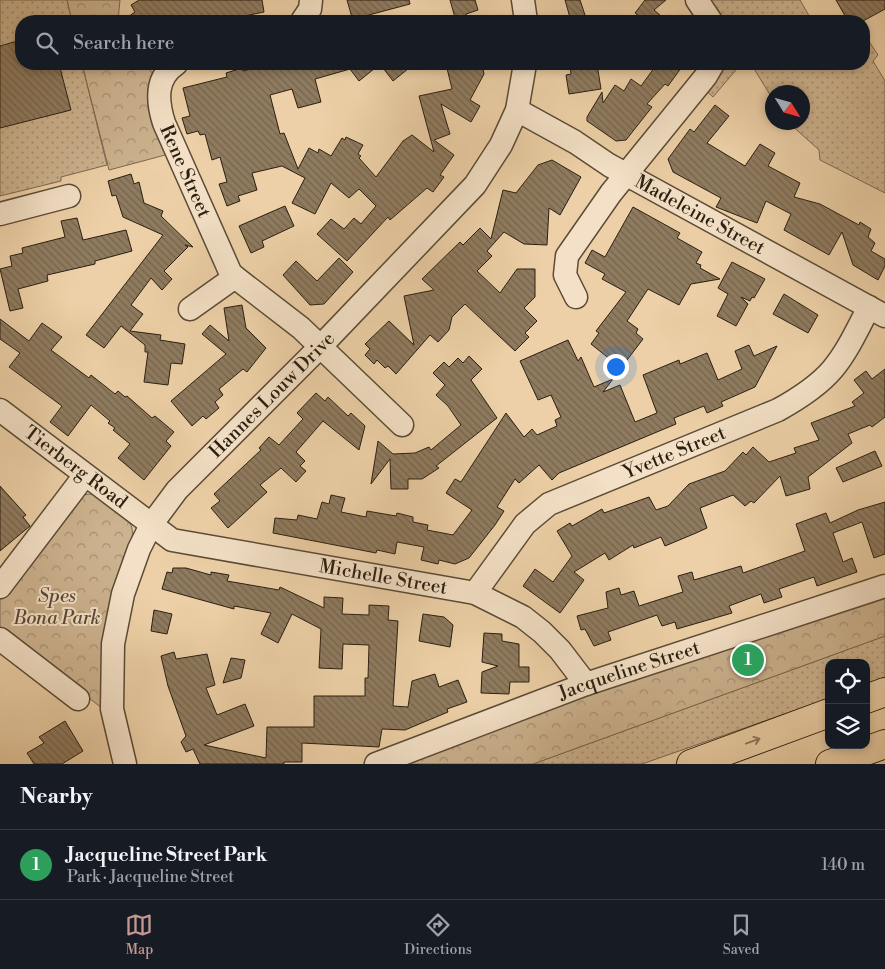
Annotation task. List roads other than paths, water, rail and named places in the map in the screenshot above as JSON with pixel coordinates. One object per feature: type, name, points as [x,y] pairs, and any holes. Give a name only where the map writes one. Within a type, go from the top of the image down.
[{"type":"highway","points":[[870,698],[885,692]]},
{"type":"highway","points":[[691,764],[825,714]]},
{"type":"highway","points":[[830,764],[885,744]]},
{"type":"street","points":[[306,15],[310,9],[311,0]]},
{"type":"street","points":[[523,0],[525,15]]},
{"type":"street","points":[[697,0],[707,15]]},
{"type":"street","name":"Rene Street","points":[[169,70],[159,88],[158,104],[227,269],[321,346],[402,425]]},
{"type":"street","name":"Hannes Louw Drive","points":[[125,764],[112,709],[113,644],[125,586],[151,525],[177,490],[321,346],[475,185],[501,145],[517,110],[524,70]]},
{"type":"street","points":[[576,297],[565,275],[567,256],[626,174],[710,70]]},
{"type":"street","name":"Madeleine Street","points":[[517,110],[575,142],[626,174],[877,312]]},
{"type":"street","points":[[0,214],[69,196]]},
{"type":"street","points":[[190,309],[235,277]]},
{"type":"street","name":"Yvette Street","points":[[475,593],[525,524],[549,504],[778,410],[805,396],[835,369],[877,312]]},
{"type":"street","name":"Tierberg Road","points":[[0,410],[151,525]]},
{"type":"street","points":[[0,587],[85,475]]},
{"type":"street","name":"Michelle Street","points":[[151,525],[166,536],[186,544],[475,593],[523,617],[542,632],[560,650],[586,684]]},
{"type":"street","name":"Jacqueline Street","points":[[376,764],[586,684],[885,586]]},
{"type":"street","points":[[0,639],[78,699]]},
{"type":"place","name":"Jacqueline Street Park","points":[[748,660]]},
{"type":"park label","name":"Spes Bona Park","points":[[57,607]]}]
